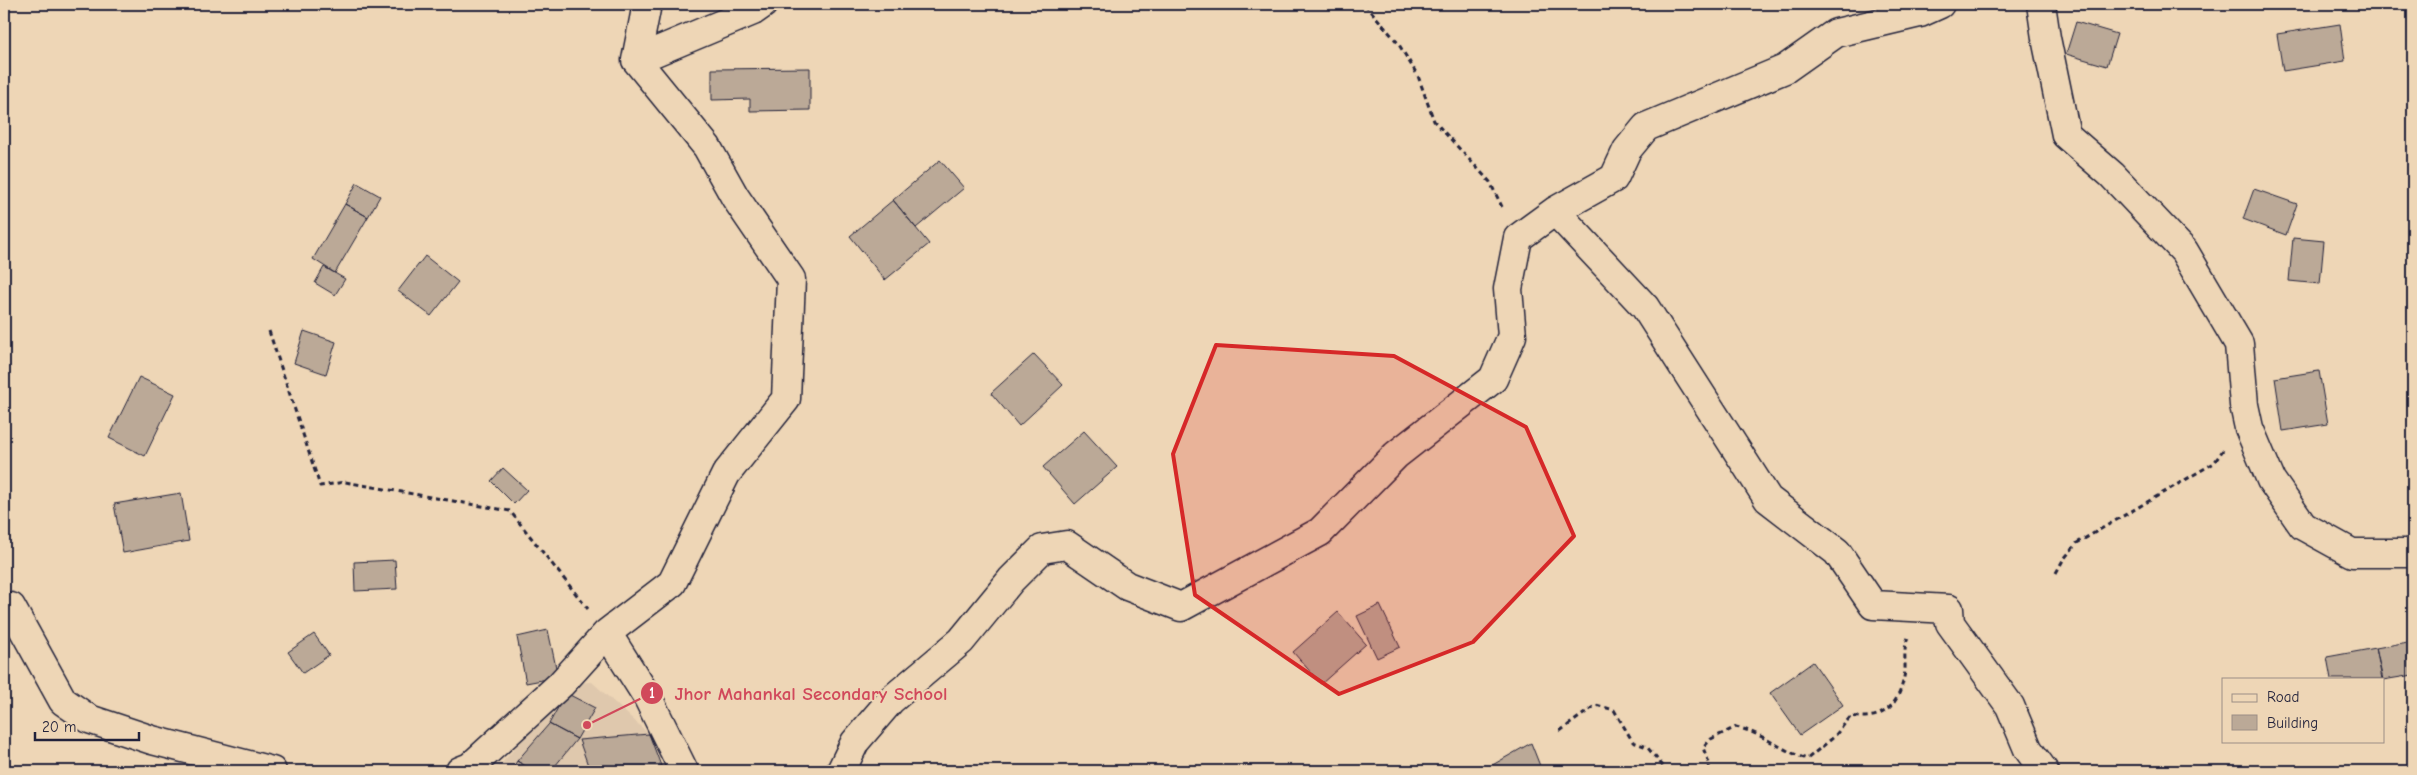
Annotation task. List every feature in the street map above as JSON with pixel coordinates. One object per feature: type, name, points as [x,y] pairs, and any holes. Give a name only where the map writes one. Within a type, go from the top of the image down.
[{"type":"street","points":[[636,60],[647,4]]},
{"type":"street","points":[[636,60],[753,11],[763,4]]},
{"type":"street","points":[[841,771],[855,742],[891,700],[961,641],[1011,580],[1042,549],[1068,545],[1127,586],[1181,607],[1320,532],[1396,455],[1493,379],[1512,336],[1508,289],[1518,238],[1555,211],[1614,178],[1627,150],[1646,127],[1785,69],[1836,33],[1920,13],[1940,4]]},
{"type":"street","points":[[2041,4],[2066,135],[2112,175],[2184,251],[2239,344],[2244,405],[2249,428],[2271,480],[2303,526],[2352,553],[2413,553]]},
{"type":"street","points":[[460,771],[470,767],[561,684],[607,633],[672,583],[726,474],[786,399],[791,278],[735,197],[707,147],[636,60]]},
{"type":"street","points":[[1555,211],[1645,307],[1768,499],[1838,552],[1873,605],[1949,608],[1950,623],[2010,706],[2028,749],[2044,771]]},
{"type":"street","points":[[4,606],[11,607],[63,701],[89,719],[152,740],[272,771]]},
{"type":"street","points":[[607,633],[648,698],[684,771]]},
{"type":"path","points":[[1365,4],[1398,43],[1418,76],[1434,121],[1490,182],[1518,238]]},
{"type":"path","points":[[269,331],[320,486],[345,482],[510,511],[607,633]]},
{"type":"path","points":[[2056,573],[2063,560],[2077,543],[2214,463],[2232,438],[2236,420],[2244,405]]},
{"type":"path","points":[[1708,771],[1710,765],[1703,748],[1711,739],[1736,727],[1771,740],[1794,755],[1807,759],[1834,737],[1851,716],[1868,719],[1884,712],[1896,699],[1904,677],[1904,646],[1911,631],[1925,619],[1950,623]]},
{"type":"path","points":[[1560,731],[1596,705],[1614,710],[1633,742],[1647,747],[1668,771]]},
{"type":"highlighted area","points":[[1216,345],[1394,356],[1526,427],[1574,536],[1473,642],[1339,694],[1195,595],[1173,454]]},
{"type":"shaded area","points":[[592,682],[649,734],[663,771],[495,771],[543,716],[577,683]]},
{"type":"building","points":[[2076,22],[2117,34],[2107,66],[2066,54]]},
{"type":"building","points":[[2340,24],[2345,61],[2283,71],[2277,34]]},
{"type":"building","points":[[810,68],[810,110],[750,111],[750,99],[712,100],[712,69]]},
{"type":"building","points":[[940,160],[964,188],[916,228],[893,200]]},
{"type":"building","points":[[357,183],[380,196],[368,217],[345,204]]},
{"type":"building","points":[[2254,189],[2297,204],[2286,235],[2243,219]]},
{"type":"building","points":[[893,200],[929,244],[885,280],[850,236]]},
{"type":"building","points":[[345,204],[368,217],[335,273],[313,259]]},
{"type":"building","points":[[2293,238],[2324,241],[2320,284],[2289,281]]},
{"type":"building","points":[[425,256],[458,282],[431,316],[398,291]]},
{"type":"building","points":[[324,267],[345,279],[335,295],[315,283]]},
{"type":"building","points":[[304,331],[336,342],[326,374],[294,363]]},
{"type":"building","points":[[1034,354],[1063,385],[1019,426],[991,393]]},
{"type":"building","points":[[2319,371],[2328,424],[2283,431],[2275,378]]},
{"type":"building","points":[[139,377],[175,394],[145,456],[109,438]]},
{"type":"building","points":[[1084,431],[1117,467],[1075,504],[1043,467]]},
{"type":"building","points":[[503,468],[527,490],[514,504],[491,481]]},
{"type":"building","points":[[181,493],[189,541],[123,553],[114,504]]},
{"type":"building","points":[[395,560],[397,589],[355,591],[354,562]]},
{"type":"building","points":[[1380,605],[1400,647],[1377,658],[1357,616]]},
{"type":"building","points":[[1338,612],[1366,644],[1321,684],[1293,652]]},
{"type":"building","points":[[548,630],[558,677],[526,683],[517,637]]},
{"type":"building","points":[[314,634],[329,655],[303,673],[288,652]]},
{"type":"building","points":[[2413,641],[2413,675],[2384,680],[2376,648]]},
{"type":"building","points":[[2376,648],[2382,678],[2331,678],[2327,657]]},
{"type":"building","points":[[1813,662],[1843,705],[1800,735],[1770,693]]},
{"type":"building","points":[[566,693],[595,708],[577,739],[549,724]]},
{"type":"building","points":[[549,724],[577,739],[551,771],[534,771],[517,761]]},
{"type":"building","points":[[649,734],[663,771],[590,771],[579,740]]},
{"type":"building","points":[[1531,743],[1542,771],[1482,771]]},
{"type":"building","points":[[517,761],[534,771],[511,771]]},
{"type":"place","name":"Jhor Mahankal Secondary School","points":[[587,725]]}]
